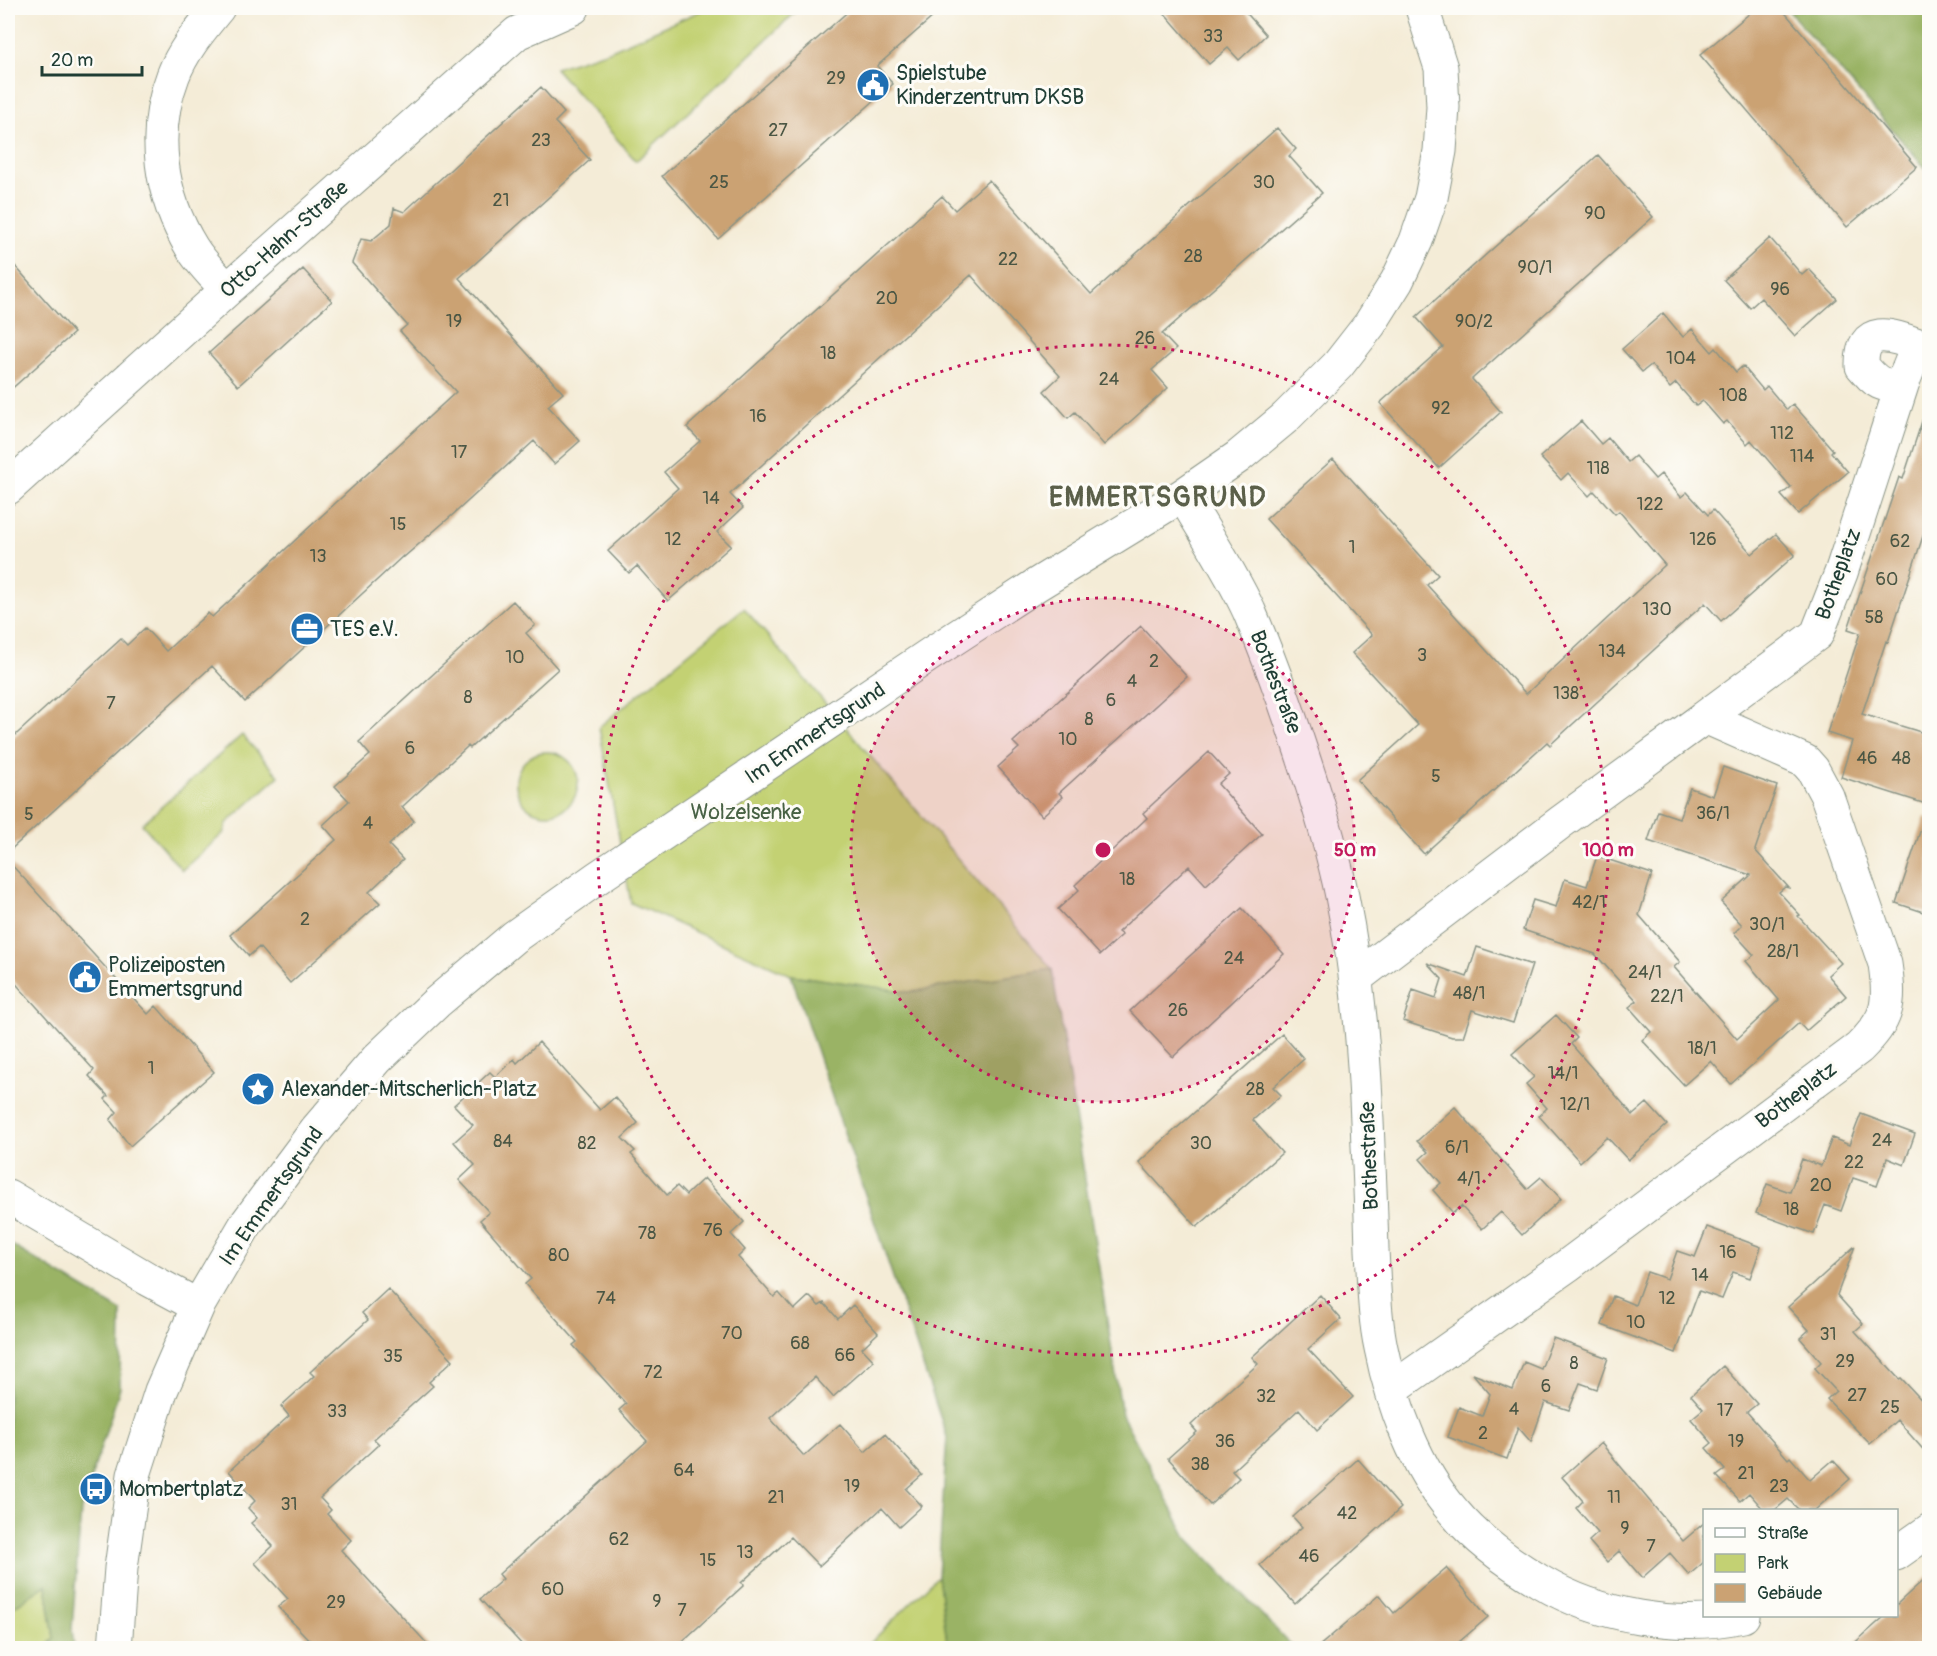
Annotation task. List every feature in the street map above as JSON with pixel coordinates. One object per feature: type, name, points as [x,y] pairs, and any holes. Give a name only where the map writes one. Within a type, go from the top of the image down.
[{"type":"street","points":[[218,8],[189,44],[173,76],[162,119],[160,148],[174,215],[193,249],[227,290]]},
{"type":"street","name":"Otto-Hahn-Straße","points":[[8,488],[517,33],[573,8]]},
{"type":"street","name":"Im Emmertsgrund","points":[[115,1648],[121,1568],[134,1475],[161,1391],[198,1306],[246,1224],[316,1130],[377,1059],[436,1003],[514,937],[620,863],[1036,585],[1183,495],[1238,457],[1285,418],[1338,365],[1370,324],[1397,281],[1416,241],[1431,198],[1440,151],[1443,107],[1441,68],[1422,8]]},
{"type":"street","name":"Botheplatz","points":[[1357,976],[1561,822],[1817,634],[1841,573],[1903,382]]},
{"type":"street","name":"Bothestraße","points":[[1183,495],[1248,609],[1284,699],[1321,811],[1342,893],[1357,976],[1365,1057],[1374,1300],[1380,1347],[1407,1431],[1431,1482],[1454,1513],[1474,1533],[1514,1566],[1557,1591],[1600,1609],[1646,1618],[1691,1621],[1733,1617]]},
{"type":"street","name":"Botheplatz","points":[[1392,1389],[1568,1265],[1820,1078],[1858,1048],[1875,1032],[1882,1021],[1889,988],[1885,964],[1821,783],[1805,761],[1705,717]]},
{"type":"street","points":[[8,1196],[198,1306]]},
{"type":"street","points":[[1898,1553],[1929,1530]]},
{"type":"green space","points":[[707,8],[800,8],[636,161],[555,68],[609,51]]},
{"type":"green space","points":[[1786,8],[1929,8],[1929,172]]},
{"type":"green space","name":"Wolzelsenke","points":[[744,608],[1052,969],[909,992],[791,975],[631,903],[599,727]]},
{"type":"green space","points":[[242,735],[279,776],[226,824],[225,832],[182,870],[142,824]]},
{"type":"green space","points":[[547,752],[559,754],[569,761],[576,771],[578,783],[576,795],[569,805],[559,812],[547,814],[535,812],[525,805],[518,795],[516,783],[518,771],[525,761],[535,754]]},
{"type":"green space","points":[[1052,969],[1122,1415],[1187,1537],[1294,1648],[948,1648],[938,1576],[947,1437],[791,975],[909,992]]},
{"type":"green space","points":[[8,1243],[121,1311],[120,1388],[81,1509],[72,1629],[74,1648],[46,1648],[54,1638],[46,1585],[12,1608],[8,1616]]},
{"type":"green space","points":[[938,1576],[948,1648],[865,1648]]},
{"type":"green space","points":[[46,1585],[54,1638],[46,1648],[8,1648],[8,1616],[12,1608]]},
{"type":"building","points":[[852,8],[943,8],[877,66],[893,84],[718,239],[662,176]]},
{"type":"building","points":[[1160,8],[1242,8],[1266,35],[1239,60],[1228,48],[1209,64]]},
{"type":"building","points":[[1756,8],[1781,8],[1917,167],[1847,227],[1700,55]]},
{"type":"building","points":[[541,87],[564,113],[555,122],[590,160],[459,278],[563,393],[548,406],[580,441],[554,464],[534,441],[457,511],[403,556],[245,702],[212,666],[8,852],[8,742],[121,639],[127,645],[145,628],[166,651],[208,613],[212,617],[456,392],[400,331],[407,325],[352,263],[361,239],[371,241],[391,224],[394,208],[404,212]]},
{"type":"building","points":[[1277,128],[1296,149],[1289,156],[1322,193],[1162,334],[1176,349],[1152,370],[1168,388],[1104,445],[1075,412],[1068,418],[1044,391],[1060,376],[971,275],[730,494],[743,508],[717,532],[731,546],[668,601],[637,566],[629,573],[608,551],[678,488],[664,472],[700,441],[687,427],[942,196],[955,210],[989,180],[1091,294]]},
{"type":"building","points":[[1598,155],[1653,217],[1472,379],[1501,412],[1439,468],[1380,403],[1443,347],[1416,317]]},
{"type":"building","points":[[1770,238],[1802,275],[1809,269],[1837,299],[1795,336],[1761,298],[1750,308],[1724,280]]},
{"type":"building","points":[[8,258],[74,333],[8,392]]},
{"type":"building","points":[[303,269],[332,301],[238,386],[209,353]]},
{"type":"building","points":[[1663,313],[1683,337],[1692,329],[1712,352],[1716,348],[1736,372],[1743,366],[1763,390],[1767,386],[1787,410],[1793,404],[1833,450],[1831,452],[1848,472],[1798,514],[1781,495],[1791,487],[1751,440],[1747,444],[1727,421],[1723,424],[1703,401],[1696,406],[1676,383],[1670,388],[1651,365],[1642,372],[1622,349]]},
{"type":"building","points":[[1924,415],[1929,416],[1929,518],[1862,714],[1924,733],[1921,741],[1929,743],[1929,805],[1841,777],[1852,741],[1827,733],[1860,633],[1848,629],[1899,477],[1903,479]]},
{"type":"building","points":[[1581,421],[1601,444],[1608,438],[1628,462],[1635,456],[1655,479],[1661,474],[1681,497],[1687,492],[1708,515],[1713,510],[1752,554],[1776,534],[1795,555],[1721,621],[1705,603],[1550,745],[1547,742],[1424,854],[1357,780],[1418,725],[1352,653],[1372,635],[1266,519],[1333,459],[1438,575],[1427,585],[1526,694],[1665,565],[1619,511],[1615,514],[1594,491],[1589,496],[1568,473],[1561,480],[1540,457]]},
{"type":"building","points":[[513,601],[535,625],[526,633],[558,669],[470,748],[468,746],[402,807],[414,821],[389,845],[403,860],[369,892],[380,903],[290,983],[259,947],[249,956],[230,935],[336,840],[323,825],[349,801],[335,786],[370,755],[359,742]]},
{"type":"building","points":[[1141,626],[1187,677],[1059,793],[1063,797],[1042,816],[998,767],[1019,748],[1013,742]]},
{"type":"building","points":[[1209,752],[1229,774],[1218,784],[1262,834],[1206,885],[1189,866],[1118,932],[1122,935],[1100,955],[1058,909],[1079,890],[1075,885],[1147,818],[1143,813]]},
{"type":"building","points":[[1723,767],[1777,786],[1755,850],[1789,888],[1785,887],[1779,892],[1841,963],[1828,975],[1846,996],[1806,1031],[1799,1023],[1731,1084],[1711,1061],[1684,1085],[1642,1040],[1651,1032],[1629,1007],[1637,1001],[1595,954],[1523,930],[1533,900],[1556,907],[1565,879],[1587,886],[1597,856],[1652,874],[1639,915],[1680,962],[1674,967],[1737,1039],[1779,1000],[1746,961],[1754,955],[1734,933],[1742,925],[1721,902],[1751,875],[1648,841],[1658,811],[1679,818],[1690,788],[1713,796]]},
{"type":"building","points":[[1925,817],[1929,818],[1929,914],[1896,903]]},
{"type":"building","points":[[8,861],[148,1014],[156,1006],[214,1072],[130,1146],[110,1120],[117,1112],[105,1099],[108,1096],[89,1076],[94,1070],[8,975]]},
{"type":"building","points":[[1242,908],[1284,954],[1173,1057],[1130,1011]]},
{"type":"building","points":[[1477,947],[1532,965],[1513,1023],[1472,1010],[1463,1037],[1452,1037],[1403,1021],[1413,990],[1436,998],[1442,979],[1427,963],[1467,977]]},
{"type":"building","points":[[1556,1015],[1577,1038],[1571,1044],[1633,1115],[1647,1103],[1667,1125],[1628,1160],[1607,1137],[1580,1162],[1539,1116],[1547,1108],[1526,1084],[1534,1077],[1512,1054]]},
{"type":"building","points":[[1282,1034],[1304,1059],[1273,1087],[1281,1095],[1253,1120],[1282,1153],[1197,1227],[1139,1162]]},
{"type":"building","points":[[539,1042],[600,1110],[615,1097],[638,1123],[622,1138],[635,1151],[631,1154],[667,1195],[677,1186],[686,1195],[704,1178],[744,1222],[731,1234],[745,1250],[738,1257],[774,1297],[779,1293],[794,1310],[809,1296],[819,1306],[824,1303],[838,1319],[853,1305],[878,1333],[862,1348],[874,1361],[833,1397],[815,1377],[770,1418],[804,1456],[840,1424],[865,1452],[885,1434],[922,1475],[906,1489],[922,1506],[899,1527],[882,1508],[819,1566],[791,1537],[741,1583],[744,1585],[675,1648],[525,1648],[480,1599],[503,1579],[499,1574],[647,1441],[619,1410],[626,1404],[573,1345],[577,1342],[525,1284],[531,1279],[480,1220],[489,1212],[459,1180],[475,1165],[454,1142],[473,1125],[454,1105],[490,1072],[495,1077],[514,1059],[517,1063]]},
{"type":"building","points":[[1455,1107],[1527,1189],[1541,1177],[1561,1199],[1522,1235],[1501,1212],[1482,1229],[1461,1206],[1453,1213],[1433,1190],[1441,1183],[1420,1159],[1428,1152],[1417,1141]]},
{"type":"building","points":[[1861,1114],[1915,1134],[1904,1165],[1887,1158],[1877,1186],[1853,1178],[1841,1211],[1825,1205],[1814,1234],[1756,1213],[1767,1184],[1790,1192],[1802,1159],[1821,1166],[1832,1138],[1849,1145]]},
{"type":"building","points":[[1707,1227],[1761,1247],[1750,1278],[1733,1272],[1722,1299],[1699,1291],[1676,1353],[1602,1325],[1613,1296],[1635,1305],[1647,1272],[1667,1279],[1677,1251],[1695,1257]]},
{"type":"building","points":[[1855,1246],[1837,1295],[1863,1324],[1855,1331],[1929,1408],[1929,1456],[1897,1420],[1870,1444],[1827,1399],[1836,1391],[1815,1368],[1821,1362],[1800,1338],[1809,1330],[1788,1307]]},
{"type":"building","points":[[388,1289],[453,1360],[429,1382],[433,1386],[374,1439],[379,1444],[320,1498],[331,1510],[327,1514],[351,1540],[341,1550],[431,1648],[317,1648],[278,1607],[288,1599],[255,1563],[273,1546],[251,1523],[257,1518],[248,1508],[255,1501],[229,1471],[289,1416],[281,1406],[314,1376],[310,1372],[368,1320],[362,1313]]},
{"type":"building","points":[[1320,1295],[1341,1319],[1308,1349],[1353,1397],[1317,1430],[1299,1409],[1232,1471],[1239,1478],[1210,1505],[1168,1458],[1197,1432],[1191,1425],[1258,1364],[1252,1357]]},
{"type":"building","points":[[1553,1338],[1608,1358],[1597,1389],[1580,1383],[1569,1410],[1545,1402],[1531,1442],[1518,1427],[1507,1459],[1448,1437],[1459,1407],[1482,1416],[1490,1394],[1473,1374],[1513,1390],[1524,1362],[1541,1369]]},
{"type":"building","points":[[1723,1366],[1757,1404],[1747,1412],[1788,1459],[1790,1457],[1810,1480],[1833,1460],[1850,1479],[1816,1509],[1798,1509],[1788,1499],[1776,1509],[1763,1509],[1749,1493],[1740,1501],[1717,1476],[1725,1470],[1706,1448],[1712,1443],[1691,1419],[1703,1409],[1691,1395]]},
{"type":"building","points":[[1601,1443],[1683,1541],[1703,1524],[1703,1563],[1689,1575],[1670,1553],[1642,1578],[1619,1551],[1607,1562],[1589,1541],[1598,1533],[1576,1508],[1583,1501],[1562,1477]]},
{"type":"building","points":[[1358,1459],[1401,1508],[1295,1604],[1260,1565],[1302,1527],[1293,1517]]},
{"type":"building","points":[[1446,1568],[1488,1617],[1452,1648],[1317,1648],[1379,1595],[1394,1613]]},
{"type":"building","points":[[1929,1575],[1929,1648],[1849,1648],[1884,1617],[1898,1617],[1898,1603]]},
{"type":"place","name":"Spielstube Kinderzentrum DKSB","points":[[873,85]]},
{"type":"place","name":"TES e.V.","points":[[307,629]]},
{"type":"place","name":"Polizeiposten Emmertsgrund","points":[[85,977]]},
{"type":"place","name":"Alexander-Mitscherlich-Platz","points":[[258,1089]]},
{"type":"place","name":"Mombertplatz","points":[[96,1489]]},
{"type":"district","name":"EMMERTSGRUND","points":[[1158,497]]}]
